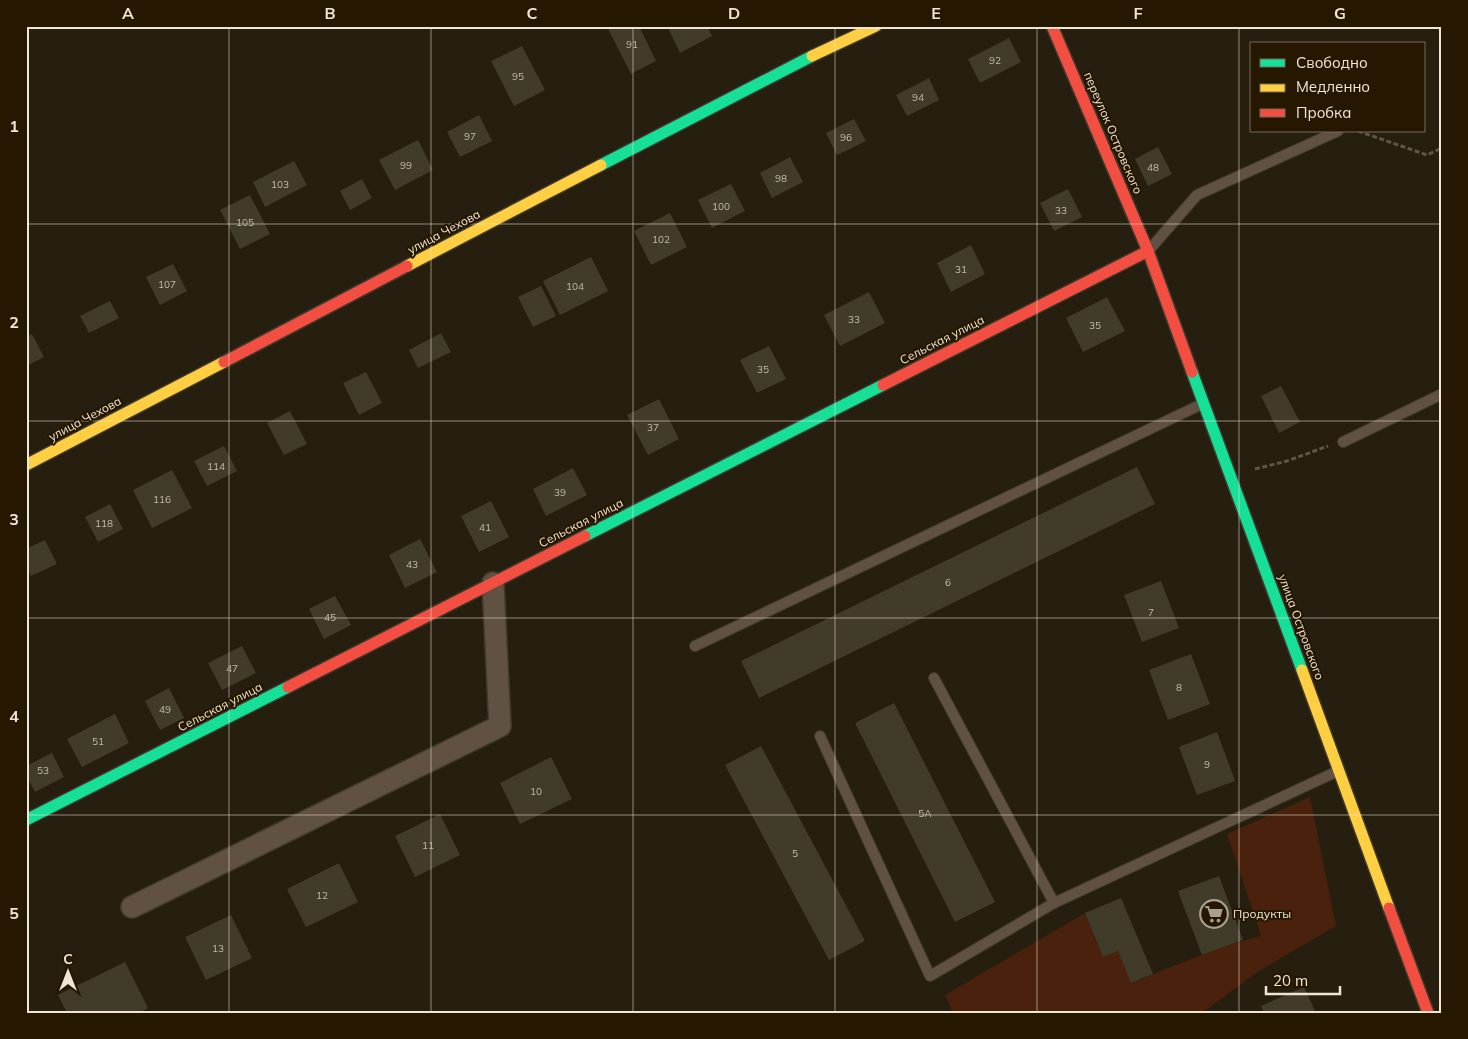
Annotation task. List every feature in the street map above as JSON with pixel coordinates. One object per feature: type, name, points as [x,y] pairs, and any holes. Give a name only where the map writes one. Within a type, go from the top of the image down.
[{"type":"street","name":"улица Чехова","points":[[26,465],[781,71],[876,26]]},
{"type":"street","name":"переулок Островского","points":[[1052,26],[1148,251]]},
{"type":"street","name":"улица Островского","points":[[1148,251],[1428,1013]]},
{"type":"street","name":"Сельская улица","points":[[26,820],[1148,251]]},
{"type":"street","points":[[132,906],[500,726],[493,583]]},
{"type":"lane","points":[[1148,251],[1197,195],[1336,132]]},
{"type":"lane","points":[[1343,442],[1442,394]]},
{"type":"lane","points":[[695,646],[1204,403]]},
{"type":"lane","points":[[934,678],[1054,903]]},
{"type":"lane","points":[[820,736],[930,976],[1054,903],[1339,771]]},
{"type":"path","points":[[1361,132],[1427,155],[1442,148]]},
{"type":"path","points":[[1230,475],[1287,461],[1343,442]]},
{"type":"shaded area","points":[[1310,797],[1336,926],[1259,971],[1202,1013],[953,1013],[945,995],[1085,913],[1103,957],[1118,951],[1132,983],[1211,951],[1261,936],[1227,834]]},
{"type":"building","points":[[639,26],[656,61],[631,74],[607,27]]},
{"type":"building","points":[[672,26],[707,26],[712,36],[680,53],[668,28]]},
{"type":"building","points":[[1009,38],[1021,62],[980,83],[968,59]]},
{"type":"building","points":[[522,46],[545,90],[514,106],[491,61]]},
{"type":"building","points":[[929,78],[939,100],[907,116],[896,95]]},
{"type":"building","points":[[479,115],[492,141],[460,157],[447,132]]},
{"type":"building","points":[[854,119],[866,141],[837,155],[826,133]]},
{"type":"building","points":[[418,140],[433,170],[395,190],[379,160]]},
{"type":"building","points":[[1158,147],[1172,174],[1148,186],[1135,159]]},
{"type":"building","points":[[790,157],[803,182],[772,198],[760,173]]},
{"type":"building","points":[[294,161],[307,185],[265,207],[253,182]]},
{"type":"building","points":[[362,179],[372,198],[350,210],[340,191]]},
{"type":"building","points":[[731,184],[745,211],[712,228],[698,200]]},
{"type":"building","points":[[1068,189],[1082,217],[1054,231],[1040,203]]},
{"type":"building","points":[[250,195],[270,234],[240,249],[220,210]]},
{"type":"building","points":[[670,213],[687,247],[651,265],[634,231]]},
{"type":"building","points":[[971,245],[985,274],[951,292],[937,263]]},
{"type":"building","points":[[591,257],[608,291],[560,315],[543,281]]},
{"type":"building","points":[[173,264],[187,291],[160,305],[146,277]]},
{"type":"building","points":[[541,286],[556,316],[533,327],[518,297]]},
{"type":"building","points":[[869,292],[885,323],[840,346],[824,315]]},
{"type":"building","points":[[1107,297],[1125,331],[1083,352],[1066,318]]},
{"type":"building","points":[[110,301],[119,318],[89,333],[80,316]]},
{"type":"building","points":[[441,333],[451,352],[418,368],[409,350]]},
{"type":"building","points":[[32,334],[44,357],[26,366],[26,337]]},
{"type":"building","points":[[769,346],[786,379],[757,393],[740,360]]},
{"type":"building","points":[[366,372],[382,403],[359,415],[343,383]]},
{"type":"building","points":[[1281,386],[1300,422],[1279,433],[1261,396]]},
{"type":"building","points":[[659,399],[679,439],[648,455],[627,415]]},
{"type":"building","points":[[290,411],[307,444],[284,455],[267,423]]},
{"type":"building","points":[[224,446],[237,471],[207,486],[194,461]]},
{"type":"building","points":[[1137,467],[1155,504],[759,698],[741,661]]},
{"type":"building","points":[[573,468],[587,495],[546,516],[533,489]]},
{"type":"building","points":[[172,470],[192,508],[152,528],[133,490]]},
{"type":"building","points":[[491,501],[509,537],[479,552],[461,516]]},
{"type":"building","points":[[110,504],[123,529],[98,542],[85,517]]},
{"type":"building","points":[[420,539],[437,572],[405,588],[389,555]]},
{"type":"building","points":[[45,540],[57,564],[31,576],[26,566],[26,549]]},
{"type":"building","points":[[1161,581],[1179,628],[1142,642],[1124,595]]},
{"type":"building","points":[[335,596],[351,625],[324,639],[309,609]]},
{"type":"building","points":[[242,646],[256,673],[222,690],[208,663]]},
{"type":"building","points":[[1191,654],[1210,704],[1168,720],[1149,670]]},
{"type":"building","points":[[169,688],[184,718],[160,730],[145,701]]},
{"type":"building","points":[[894,703],[995,902],[955,922],[855,723]]},
{"type":"building","points":[[115,714],[129,743],[82,767],[67,739]]},
{"type":"building","points":[[1217,732],[1235,781],[1197,795],[1179,747]]},
{"type":"building","points":[[761,746],[865,941],[829,960],[725,765]]},
{"type":"building","points":[[52,753],[64,777],[35,792],[26,775],[26,766]]},
{"type":"building","points":[[551,757],[572,799],[520,824],[500,783]]},
{"type":"building","points":[[440,814],[460,855],[415,877],[395,836]]},
{"type":"building","points":[[339,863],[358,902],[306,927],[287,889]]},
{"type":"building","points":[[1219,876],[1243,940],[1202,955],[1178,891]]},
{"type":"building","points":[[1121,898],[1153,974],[1131,983],[1118,951],[1103,957],[1085,913]]},
{"type":"building","points":[[231,915],[252,958],[206,980],[185,937]]},
{"type":"building","points":[[125,962],[148,1008],[139,1013],[67,1013],[58,995]]},
{"type":"building","points":[[1304,987],[1316,1013],[1264,1013],[1261,1006]]},
{"type":"traffic: fast","points":[[601,165],[812,56]]},
{"type":"traffic: fast","points":[[1192,372],[1302,670]]},
{"type":"traffic: fast","points":[[585,536],[883,385]]},
{"type":"traffic: fast","points":[[26,820],[288,687]]},
{"type":"traffic: slow","points":[[812,56],[876,26]]},
{"type":"traffic: slow","points":[[407,266],[601,165]]},
{"type":"traffic: slow","points":[[26,465],[224,362]]},
{"type":"traffic: slow","points":[[1302,670],[1389,908]]},
{"type":"traffic: jam","points":[[1052,26],[1148,251],[1192,372]]},
{"type":"traffic: jam","points":[[883,385],[1148,251]]},
{"type":"traffic: jam","points":[[224,362],[407,266]]},
{"type":"traffic: jam","points":[[288,687],[585,536]]},
{"type":"traffic: jam","points":[[1389,908],[1428,1013]]},
{"type":"place","name":"Продукты","points":[[1214,914]]}]
